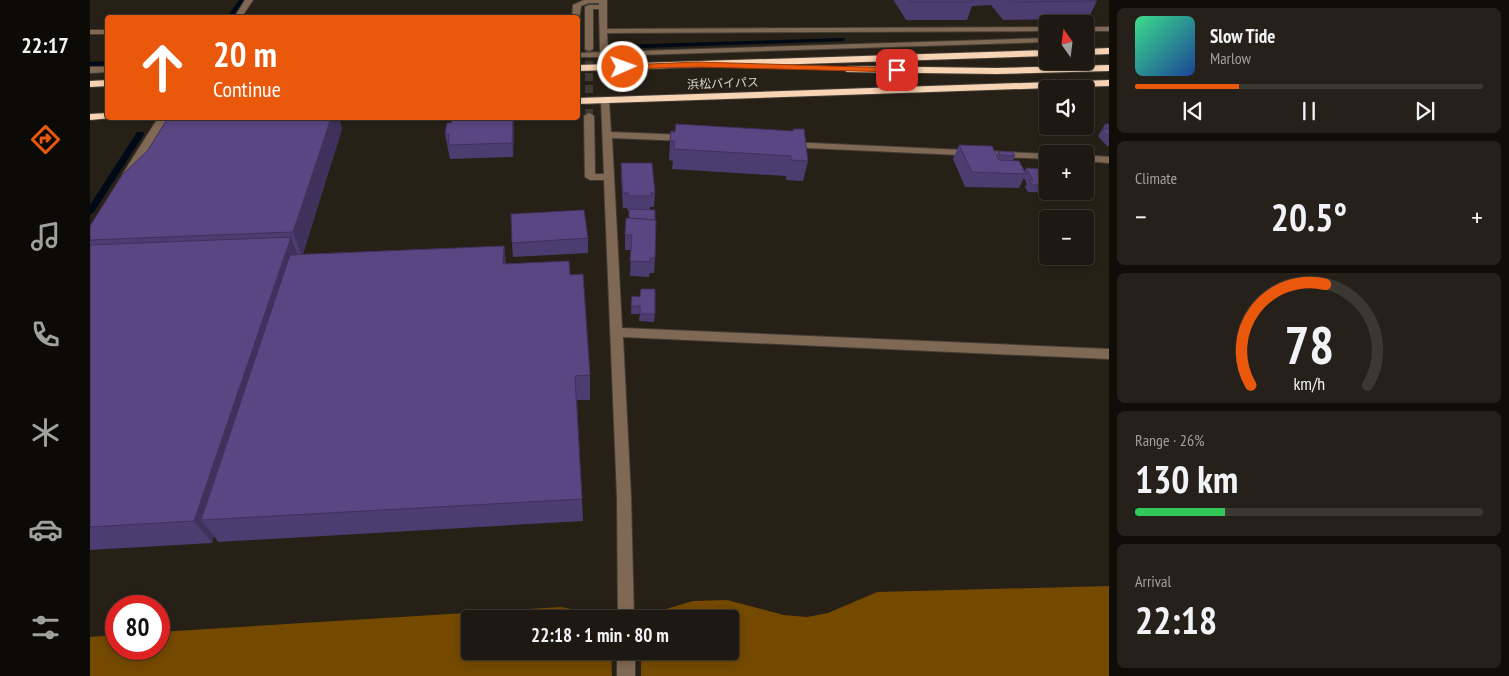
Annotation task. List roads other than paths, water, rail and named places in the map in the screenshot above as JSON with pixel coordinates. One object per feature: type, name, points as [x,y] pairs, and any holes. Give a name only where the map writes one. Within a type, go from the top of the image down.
[{"type":"highway","points":[[1094,52],[1109,52]]},
{"type":"highway","name":"浜松バイパス","points":[[580,68],[1039,53]]},
{"type":"highway","points":[[698,65],[996,72],[1109,68]]},
{"type":"highway","points":[[90,84],[105,83]]},
{"type":"highway","name":"浜松バイパス","points":[[580,101],[1109,83]]},
{"type":"highway","points":[[90,117],[105,116]]},
{"type":"street","points":[[239,15],[249,0]]},
{"type":"street","points":[[576,15],[577,5],[588,1],[603,3]]},
{"type":"street","points":[[603,3],[604,68]]},
{"type":"street","points":[[589,49],[589,7],[603,3]]},
{"type":"street","points":[[995,29],[1017,54]]},
{"type":"street","points":[[1094,29],[1109,29]]},
{"type":"street","points":[[884,30],[902,58]]},
{"type":"street","points":[[603,31],[1039,30]]},
{"type":"street","points":[[90,32],[105,32]]},
{"type":"street","points":[[580,55],[1039,40]]},
{"type":"street","points":[[90,70],[105,69]]},
{"type":"street","points":[[605,100],[624,497],[626,610]]},
{"type":"street","points":[[589,116],[590,177],[609,177]]},
{"type":"street","points":[[121,186],[162,120]]},
{"type":"street","points":[[607,135],[694,138]]},
{"type":"street","points":[[782,144],[1039,156]]},
{"type":"street","points":[[1094,159],[1109,160]]},
{"type":"street","points":[[616,332],[1109,354]]},
{"type":"street","points":[[626,660],[626,676]]},
{"type":"waterway","points":[[231,15],[242,0]]},
{"type":"waterway","points":[[616,47],[843,40]]},
{"type":"waterway","points":[[90,64],[105,63]]},
{"type":"waterway","points":[[90,212],[140,134]]},
{"type":"tunnel","points":[[589,49],[589,116]]}]
